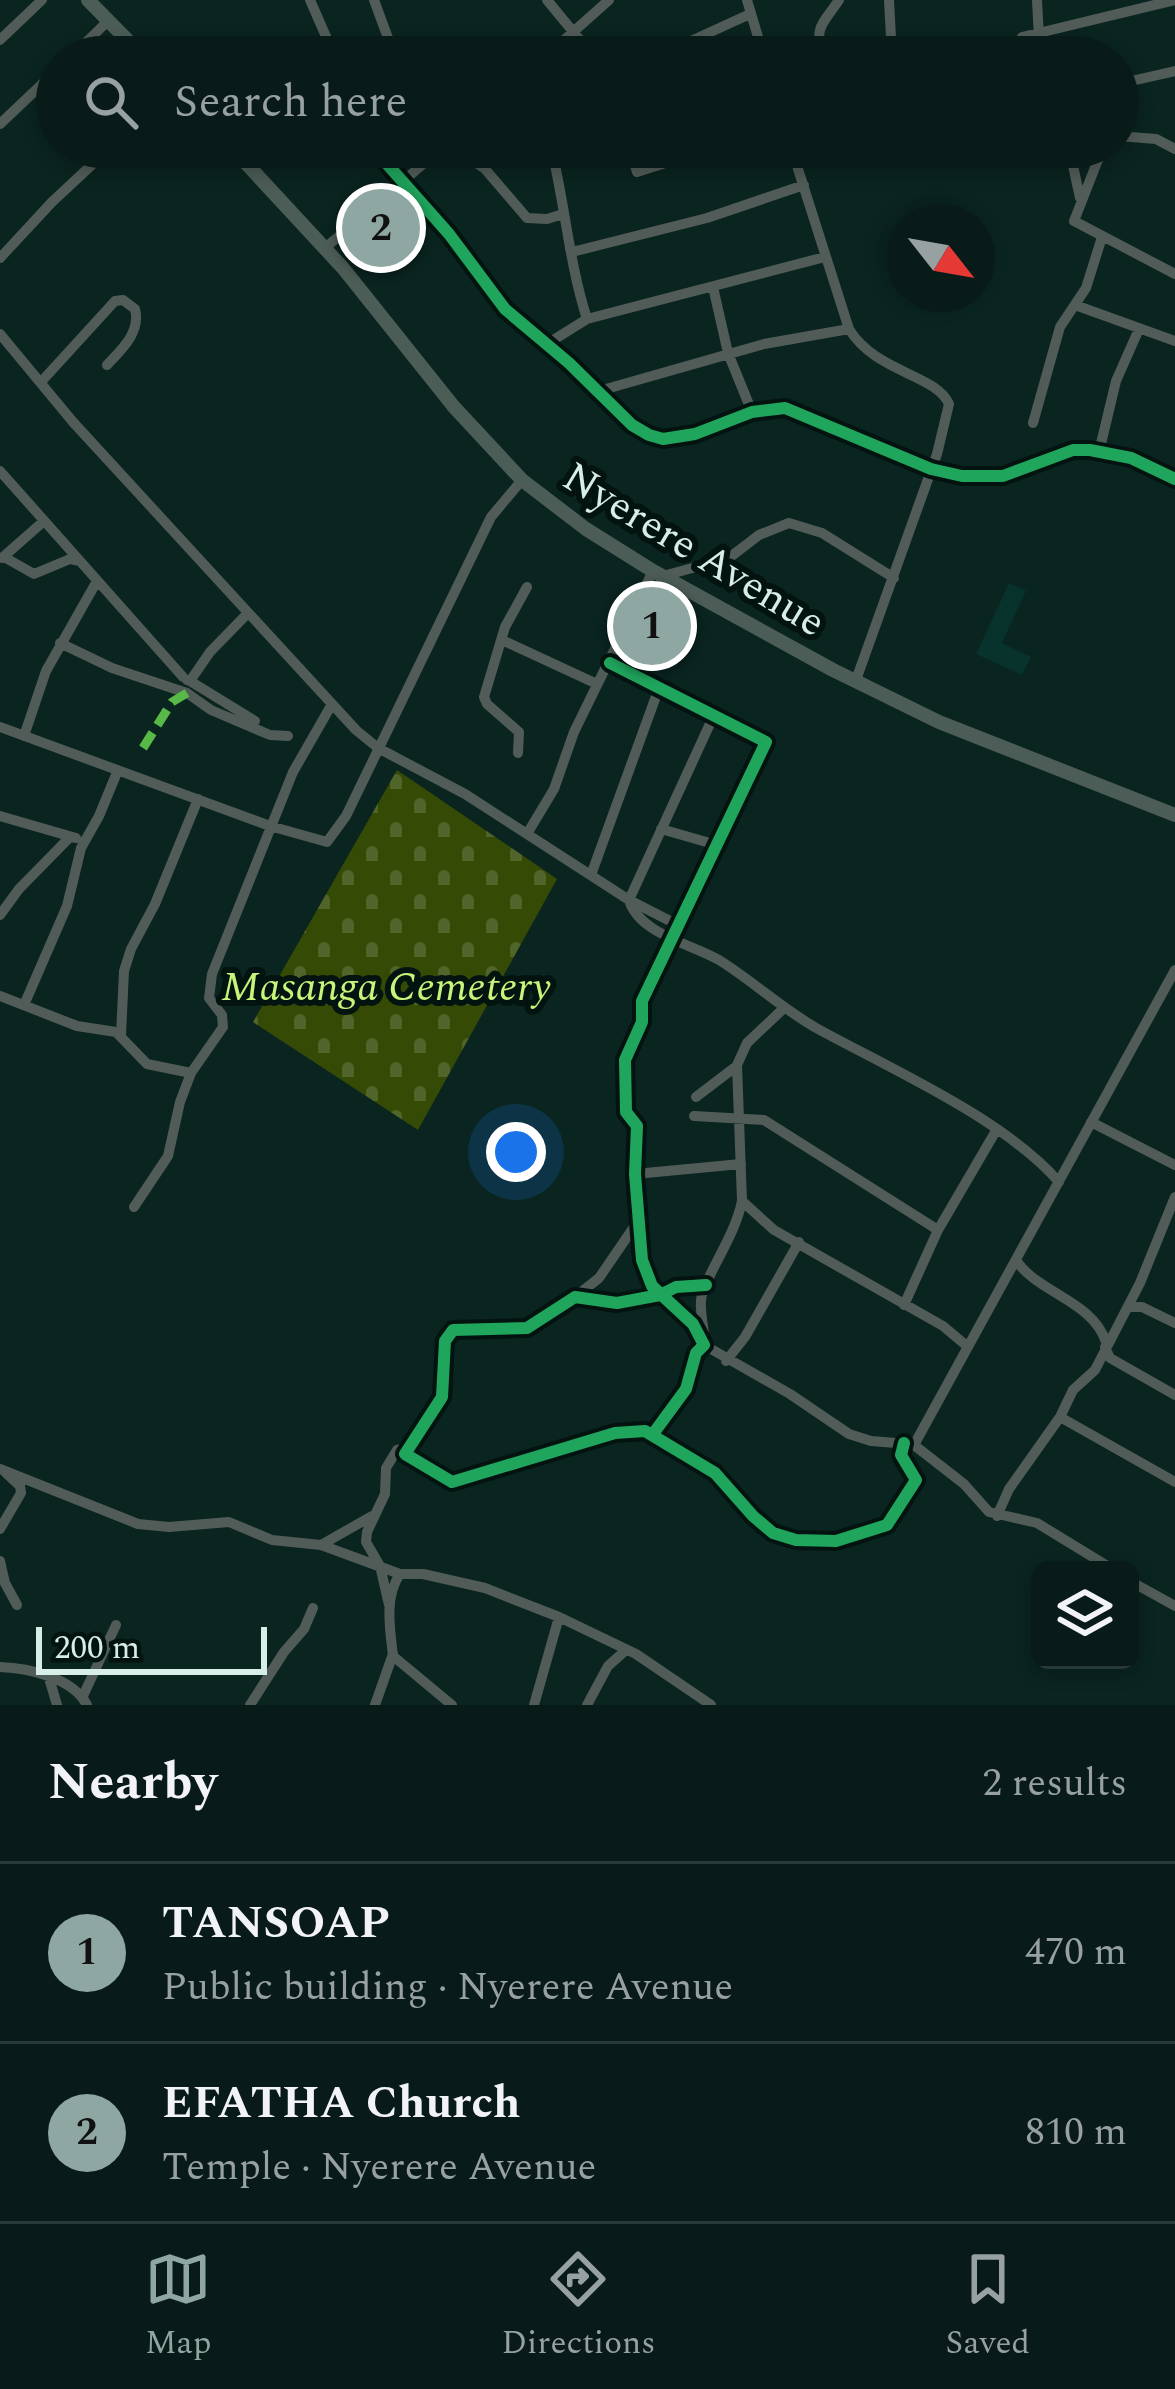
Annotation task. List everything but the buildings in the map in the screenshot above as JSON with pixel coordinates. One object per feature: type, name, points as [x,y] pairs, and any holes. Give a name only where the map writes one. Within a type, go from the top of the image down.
[{"type":"main road","points":[[88,0],[123,36]]},
{"type":"main road","name":"Nyerere Avenue","points":[[251,168],[325,248],[454,407],[523,480],[586,529],[856,680],[974,737],[1175,815]]},
{"type":"street","points":[[0,40],[42,0]]},
{"type":"street","points":[[310,0],[326,36]]},
{"type":"street","points":[[374,0],[387,36]]},
{"type":"street","points":[[547,0],[574,36]]},
{"type":"street","points":[[568,36],[609,0]]},
{"type":"street","points":[[747,0],[757,36]]},
{"type":"street","points":[[819,36],[839,0]]},
{"type":"street","points":[[889,0],[891,36]]},
{"type":"street","points":[[1036,0],[1039,36]]},
{"type":"street","points":[[1026,36],[1175,0]]},
{"type":"street","points":[[702,36],[750,14]]},
{"type":"street","points":[[93,36],[108,21]]},
{"type":"street","points":[[1139,79],[1175,71]]},
{"type":"street","points":[[0,124],[36,90]]},
{"type":"street","points":[[0,100],[13,112]]},
{"type":"street","points":[[1139,138],[1156,139],[1175,149]]},
{"type":"street","points":[[0,258],[90,168]]},
{"type":"street","points":[[390,168],[449,234],[505,309],[632,425],[663,439],[695,434],[752,412],[784,408],[932,469],[974,478],[1003,476],[1073,450],[1131,458],[1175,478]]},
{"type":"street","points":[[325,248],[418,168]]},
{"type":"street","points":[[482,168],[527,218],[563,214]]},
{"type":"street","points":[[555,168],[587,319]]},
{"type":"street","points":[[798,168],[849,329],[877,360],[938,388],[949,410],[856,680]]},
{"type":"street","points":[[1073,168],[1080,201]]},
{"type":"street","points":[[1094,168],[1074,221],[1175,274]]},
{"type":"street","points":[[570,249],[707,218],[804,185]]},
{"type":"street","points":[[1033,423],[1060,327],[1088,282],[1102,237]]},
{"type":"street","points":[[547,344],[587,319],[825,257]]},
{"type":"street","points":[[713,286],[728,353],[752,412]]},
{"type":"street","points":[[41,382],[115,302],[123,300],[135,309],[137,320],[128,341],[107,365]]},
{"type":"street","points":[[1076,305],[1175,340]]},
{"type":"street","points":[[599,391],[728,353],[849,329]]},
{"type":"street","points":[[1099,452],[1116,381],[1139,329]]},
{"type":"street","points":[[0,334],[248,614],[378,748],[464,794],[629,900],[678,925]]},
{"type":"street","points":[[0,471],[211,710],[307,746]]},
{"type":"street","points":[[0,727],[270,826],[327,842],[346,816],[486,527],[523,480]]},
{"type":"street","points":[[44,521],[2,558],[34,574],[70,559],[80,561]]},
{"type":"street","points":[[527,835],[554,789],[597,684],[658,573],[729,558],[759,535],[789,523],[822,533],[894,578]]},
{"type":"street","points":[[24,736],[60,644],[98,581]]},
{"type":"street","points":[[518,753],[520,732],[485,700],[505,627],[527,587]]},
{"type":"street","points":[[186,684],[213,648],[248,614]]},
{"type":"street","points":[[504,641],[597,684]]},
{"type":"street","points":[[60,644],[112,668],[186,684]]},
{"type":"street","points":[[610,663],[766,742],[642,1001],[642,1022],[626,1060],[626,1112],[637,1126],[640,1246],[649,1280],[693,1324],[704,1345],[726,1361],[790,1394],[849,1434],[909,1444],[997,1516],[1037,1523],[1099,1561]]},
{"type":"street","points":[[592,875],[659,688]]},
{"type":"street","points":[[134,1207],[168,1156],[179,1102],[191,1073],[223,1027],[222,1015],[209,998],[209,984],[298,762],[332,704]]},
{"type":"street","points":[[714,715],[629,900],[634,912],[671,939],[719,960],[783,1009],[1024,1146],[1060,1182]]},
{"type":"street","points":[[282,736],[298,762]]},
{"type":"street","points":[[23,1005],[68,906],[76,860],[118,770]]},
{"type":"street","points":[[121,1035],[124,971],[131,949],[198,799]]},
{"type":"street","points":[[0,816],[86,839]]},
{"type":"street","points":[[661,829],[717,844]]},
{"type":"street","points":[[0,915],[70,837]]},
{"type":"street","points":[[406,1448],[407,1457],[452,1482],[615,1432],[638,1430],[715,1473],[773,1533],[796,1540],[836,1541],[880,1528],[892,1520],[916,1480],[901,1455],[968,1346],[1175,970]]},
{"type":"street","points":[[0,996],[77,1026],[121,1035],[147,1064],[191,1073]]},
{"type":"street","points":[[696,1097],[736,1065],[747,1043],[783,1009]]},
{"type":"street","points":[[658,1438],[686,1389],[696,1353],[704,1345],[702,1291],[737,1222],[742,1201],[736,1065]]},
{"type":"street","points":[[694,1116],[764,1120],[938,1230]]},
{"type":"street","points":[[1090,1123],[1175,1165]]},
{"type":"street","points":[[904,1305],[938,1230],[997,1129]]},
{"type":"street","points":[[635,1174],[741,1164]]},
{"type":"street","points":[[997,1516],[1009,1489],[1060,1417],[1073,1390],[1095,1370],[1129,1307],[1175,1197]]},
{"type":"street","points":[[742,1201],[758,1220],[943,1326],[968,1346]]},
{"type":"street","points":[[375,1705],[393,1654],[380,1566],[366,1542],[372,1516],[385,1494],[386,1468],[392,1455],[406,1448],[442,1397],[449,1332],[474,1326],[527,1328],[575,1297],[605,1270],[640,1218]]},
{"type":"street","points":[[1160,1234],[1175,1242]]},
{"type":"street","points":[[726,1361],[745,1337],[799,1242]]},
{"type":"street","points":[[1016,1259],[1027,1276],[1048,1283],[1096,1324],[1110,1358],[1175,1395]]},
{"type":"street","points":[[641,1297],[649,1280]]},
{"type":"street","points":[[575,1297],[617,1303],[661,1295],[676,1287],[706,1285]]},
{"type":"street","points":[[1129,1307],[1142,1307],[1175,1323]]},
{"type":"street","points":[[1060,1417],[1175,1482]]},
{"type":"street","points":[[0,1529],[20,1493],[20,1486],[2,1470]]},
{"type":"street","points":[[2,1470],[138,1524],[169,1527],[229,1522],[272,1540],[321,1546],[400,1574],[461,1581],[560,1617],[626,1650],[695,1701],[711,1705]]},
{"type":"street","points":[[321,1546],[372,1516]]},
{"type":"street","points":[[0,1561],[17,1605]]},
{"type":"street","points":[[389,1605],[400,1574]]},
{"type":"street","points":[[1139,1586],[1175,1606]]},
{"type":"street","points":[[250,1705],[314,1608]]},
{"type":"street","points":[[534,1705],[560,1617]]},
{"type":"street","points":[[0,1667],[19,1667],[49,1678],[85,1701],[116,1625]]},
{"type":"street","points":[[587,1705],[608,1666],[626,1650]]},
{"type":"street","points":[[393,1654],[452,1705]]},
{"type":"street","points":[[49,1678],[57,1705]]},
{"type":"street","points":[[69,1687],[90,1683]]},
{"type":"shaded area","points":[[1009,583],[1026,591],[1002,643],[1031,657],[1022,675],[976,654]]},
{"type":"green space","name":"Masanga Cemetery","points":[[397,770],[557,879],[418,1130],[253,1022]]},
{"type":"marked path","points":[[143,748],[172,702],[187,693]]},
{"type":"cycle path","points":[[391,168],[449,234],[505,309],[632,425],[649,435],[663,439],[695,434],[752,412],[785,408],[931,469],[962,476],[1003,476],[1073,450],[1090,450],[1131,458],[1175,479]]},
{"type":"cycle path","points":[[610,663],[766,742],[642,1001],[642,1022],[625,1060],[626,1112],[637,1126],[635,1174],[642,1260],[652,1286],[693,1324],[704,1345],[696,1353],[686,1389],[653,1434]]},
{"type":"cycle path","points":[[706,1285],[676,1287],[617,1303],[575,1297],[527,1328],[453,1330],[445,1341],[442,1397],[405,1454],[452,1482],[615,1433],[645,1431],[715,1473],[773,1533],[796,1540],[836,1541],[887,1525],[916,1480],[901,1455],[904,1443]]},
{"type":"place","name":"EFATHA Church","points":[[381,228]]},
{"type":"place","name":"TANSOAP","points":[[652,626]]}]
